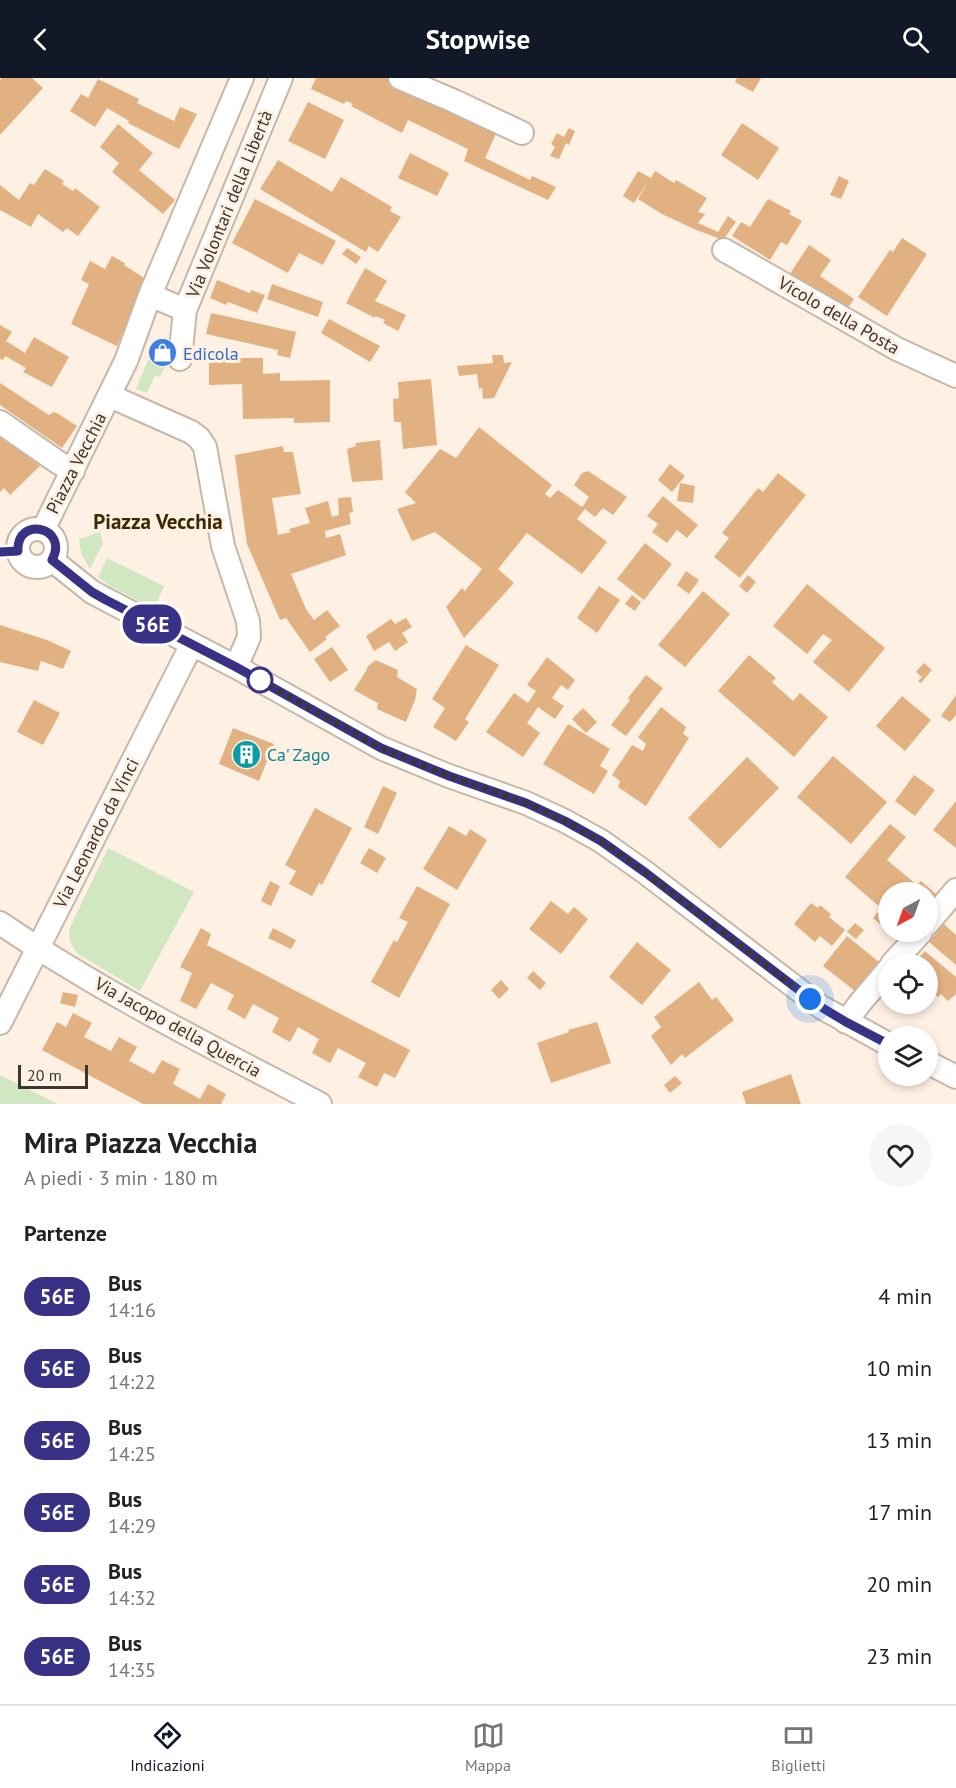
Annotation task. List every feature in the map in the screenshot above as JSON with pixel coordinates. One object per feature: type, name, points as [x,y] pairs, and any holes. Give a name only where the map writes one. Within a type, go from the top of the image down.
[{"type":"street","name":"Via Volontari della Libertà","points":[[242,78],[150,295],[186,310],[281,78]]},
{"type":"street","points":[[400,78],[522,133]]},
{"type":"street","name":"Vicolo della Posta","points":[[724,250],[897,349],[956,376]]},
{"type":"street","name":"Piazza Vecchia","points":[[43,530],[126,361],[150,295]]},
{"type":"street","points":[[180,359],[186,310]]},
{"type":"street","name":"Piazza Vecchia","points":[[110,396],[191,432],[199,438],[204,447],[223,546],[248,621],[249,637],[236,667]]},
{"type":"street","points":[[0,422],[73,471]]},
{"type":"street","points":[[35,529],[43,530],[53,536],[56,551],[52,560],[41,567],[30,567],[9,551],[24,533],[35,529]]},
{"type":"street","points":[[52,560],[92,592],[236,667],[381,748],[449,776],[526,803],[601,841],[799,991],[846,1022],[878,1039]]},
{"type":"street","name":"Via Leonardo da Vinci","points":[[0,1023],[192,644]]},
{"type":"street","points":[[938,911],[956,890]]},
{"type":"street","name":"Via Jacopo della Quercia","points":[[0,923],[134,1006],[320,1104]]},
{"type":"street","points":[[901,954],[912,942]]},
{"type":"street","points":[[846,1022],[878,981]]},
{"type":"street","points":[[938,1068],[956,1077]]},
{"type":"green space","points":[[148,360],[165,367],[160,377],[155,375],[147,393],[136,389]]},
{"type":"green space","points":[[100,532],[103,543],[90,569],[81,553],[79,539]]},
{"type":"green space","points":[[107,558],[164,586],[154,609],[110,586],[98,577]]},
{"type":"green space","points":[[108,848],[194,892],[140,991],[78,954],[70,938],[70,927]]},
{"type":"green space","points":[[0,1075],[58,1104],[0,1104]]},
{"type":"building","points":[[2,78],[32,78],[43,88],[0,135],[0,80]]},
{"type":"building","points":[[316,78],[393,78],[498,129],[485,158],[530,180],[532,176],[556,187],[548,200],[464,161],[468,149],[408,120],[402,133],[351,106],[353,104],[346,101],[344,104],[311,89]]},
{"type":"building","points":[[737,78],[761,78],[753,92],[735,82]]},
{"type":"building","points":[[98,79],[139,99],[137,103],[174,121],[180,107],[197,114],[179,149],[128,123],[129,121],[107,108],[95,127],[70,111],[81,94],[88,98]]},
{"type":"building","points":[[308,102],[344,120],[325,159],[288,141]]},
{"type":"building","points":[[742,123],[779,148],[758,180],[721,155]]},
{"type":"building","points":[[118,124],[153,153],[139,170],[175,200],[163,214],[112,172],[119,163],[100,147]]},
{"type":"building","points":[[569,128],[575,131],[569,145],[566,143],[559,159],[550,156],[555,147],[551,144],[557,133],[564,137]]},
{"type":"building","points":[[410,153],[449,173],[437,196],[398,178]]},
{"type":"building","points":[[278,160],[332,192],[341,177],[392,207],[390,211],[401,217],[378,252],[369,246],[366,252],[260,189]]},
{"type":"building","points":[[45,169],[64,181],[62,184],[73,191],[75,188],[100,207],[78,236],[67,228],[63,232],[38,214],[31,227],[0,210],[0,185],[19,200],[30,183],[34,185]]},
{"type":"building","points":[[638,171],[651,178],[655,171],[674,183],[676,180],[707,198],[698,212],[705,214],[698,223],[718,232],[728,216],[736,222],[723,240],[694,229],[662,214],[638,199],[648,182],[634,203],[623,196]]},
{"type":"building","points":[[839,176],[849,181],[841,199],[830,195]]},
{"type":"building","points":[[255,199],[336,241],[323,265],[299,253],[288,273],[232,243]]},
{"type":"building","points":[[768,199],[791,211],[789,214],[802,221],[787,245],[781,242],[770,260],[732,236],[741,222],[750,227]]},
{"type":"building","points":[[902,238],[927,254],[887,316],[858,297],[890,250],[893,252]]},
{"type":"building","points":[[809,245],[831,260],[820,276],[854,299],[845,312],[789,275]]},
{"type":"building","points":[[347,248],[361,257],[356,264],[342,254]]},
{"type":"building","points":[[112,256],[147,280],[131,322],[128,321],[117,346],[71,324],[89,284],[81,280],[90,261],[105,269]]},
{"type":"building","points":[[365,268],[387,281],[375,301],[406,315],[398,331],[383,323],[385,320],[375,316],[375,318],[346,303]]},
{"type":"building","points":[[217,280],[250,293],[251,290],[265,295],[257,313],[228,302],[226,305],[210,298]]},
{"type":"building","points":[[272,284],[323,302],[318,317],[267,299]]},
{"type":"building","points":[[211,313],[296,332],[290,358],[277,355],[278,350],[206,334]]},
{"type":"building","points":[[329,319],[380,346],[370,362],[321,333]]},
{"type":"building","points":[[0,325],[12,332],[6,341],[25,353],[34,337],[69,357],[52,387],[23,372],[26,368],[5,356],[3,360],[0,359]]},
{"type":"building","points":[[209,349],[232,349],[232,358],[263,358],[263,374],[280,373],[280,381],[330,380],[330,422],[294,423],[294,418],[243,419],[242,384],[209,385]]},
{"type":"building","points":[[492,355],[503,355],[504,363],[512,362],[494,398],[483,399],[477,374],[459,376],[457,366],[493,363]]},
{"type":"building","points":[[431,379],[437,445],[403,449],[401,422],[394,422],[393,399],[399,398],[398,382]]},
{"type":"building","points":[[0,383],[49,415],[53,412],[57,413],[77,426],[62,448],[0,405]]},
{"type":"building","points":[[479,427],[552,485],[545,494],[550,498],[558,490],[582,507],[589,497],[574,485],[582,473],[588,471],[627,497],[613,515],[603,508],[595,517],[585,509],[577,519],[607,542],[582,574],[527,533],[498,569],[514,583],[464,638],[446,607],[462,588],[465,591],[482,569],[435,532],[412,541],[397,509],[416,503],[405,492],[440,449],[456,458]]},
{"type":"building","points":[[0,433],[40,466],[10,495],[4,488],[0,492]]},
{"type":"building","points":[[380,440],[383,480],[352,482],[347,449],[356,446],[355,443]]},
{"type":"building","points":[[283,446],[284,452],[293,452],[301,494],[272,498],[278,535],[310,523],[305,508],[328,501],[332,517],[339,515],[338,498],[351,497],[353,512],[349,513],[351,524],[325,531],[326,538],[340,534],[346,555],[291,574],[306,609],[314,620],[327,610],[340,626],[310,652],[286,618],[280,620],[247,544],[237,472],[235,455]]},
{"type":"building","points":[[670,464],[685,476],[672,492],[658,480]]},
{"type":"building","points":[[778,473],[806,495],[740,578],[714,557],[729,538],[722,533],[758,488],[763,492]]},
{"type":"building","points":[[680,483],[695,486],[693,503],[677,501]]},
{"type":"building","points":[[663,496],[698,525],[687,538],[677,530],[667,543],[652,532],[658,524],[647,516]]},
{"type":"building","points":[[645,543],[672,564],[644,600],[617,579]]},
{"type":"building","points":[[686,571],[699,580],[689,594],[677,585]]},
{"type":"building","points":[[748,575],[756,582],[747,593],[739,586]]},
{"type":"building","points":[[807,584],[885,648],[849,692],[813,662],[832,640],[823,634],[807,654],[773,626]]},
{"type":"building","points":[[599,586],[620,600],[597,633],[577,618]]},
{"type":"building","points":[[703,591],[730,614],[685,667],[658,645]]},
{"type":"building","points":[[632,595],[641,602],[635,611],[625,604]]},
{"type":"building","points":[[406,618],[412,627],[402,633],[408,642],[395,651],[389,642],[374,651],[366,636],[391,619],[395,624]]},
{"type":"building","points":[[0,625],[47,640],[71,651],[63,669],[41,661],[38,671],[0,662]]},
{"type":"building","points":[[466,645],[499,665],[465,719],[469,722],[456,741],[433,727],[445,708],[432,699]]},
{"type":"building","points":[[332,647],[348,670],[330,682],[314,659]]},
{"type":"building","points":[[749,655],[776,678],[772,682],[793,701],[800,693],[828,717],[794,757],[718,691]]},
{"type":"building","points":[[547,657],[575,680],[568,690],[561,685],[552,698],[564,706],[555,719],[538,707],[527,723],[540,733],[523,757],[486,732],[514,693],[528,703],[536,691],[527,685]]},
{"type":"building","points":[[376,660],[398,670],[397,677],[417,689],[406,722],[377,709],[378,703],[354,690],[368,666]]},
{"type":"building","points":[[924,663],[932,670],[921,683],[918,681],[922,677],[916,672]]},
{"type":"building","points":[[646,675],[663,688],[626,736],[611,725]]},
{"type":"building","points":[[956,695],[956,715],[950,722],[941,716]]},
{"type":"building","points":[[902,696],[931,720],[905,751],[876,726]]},
{"type":"building","points":[[34,700],[60,713],[43,745],[17,732]]},
{"type":"building","points":[[661,707],[686,727],[683,734],[689,738],[646,806],[618,787],[620,781],[612,775],[632,745],[643,751],[646,744],[638,737]]},
{"type":"building","points":[[583,708],[597,722],[586,733],[572,719]]},
{"type":"building","points":[[568,724],[610,749],[600,766],[608,771],[594,794],[543,764]]},
{"type":"building","name":"Ca' Zago","points":[[233,728],[274,744],[259,781],[219,764]]},
{"type":"building","points":[[833,756],[887,802],[851,844],[797,797]]},
{"type":"building","points":[[747,757],[779,788],[720,849],[688,818]]},
{"type":"building","points":[[914,775],[935,790],[915,816],[895,801]]},
{"type":"building","points":[[383,786],[397,793],[378,834],[364,827]]},
{"type":"building","points":[[956,801],[956,848],[933,830]]},
{"type":"building","points":[[315,808],[352,828],[322,885],[319,883],[312,896],[289,884],[296,871],[285,865]]},
{"type":"building","points":[[890,824],[906,837],[887,860],[913,882],[878,882],[878,905],[845,877]]},
{"type":"building","points":[[449,826],[466,836],[470,829],[487,840],[457,890],[423,869]]},
{"type":"building","points":[[369,848],[386,858],[377,873],[360,863]]},
{"type":"building","points":[[270,881],[280,886],[271,906],[261,901]]},
{"type":"building","points":[[417,886],[450,904],[399,998],[371,982],[394,940],[397,942],[408,922],[399,918]]},
{"type":"building","points":[[551,901],[568,914],[574,907],[588,919],[561,954],[529,929]]},
{"type":"building","points":[[811,903],[818,908],[820,905],[831,914],[829,917],[845,930],[832,946],[820,936],[815,942],[794,924]]},
{"type":"building","points":[[878,912],[878,922],[873,918]]},
{"type":"building","points":[[855,923],[864,930],[856,939],[847,932]]},
{"type":"building","points":[[944,924],[956,935],[956,965],[929,942],[938,942],[938,931]]},
{"type":"building","points":[[201,928],[211,934],[207,945],[410,1050],[395,1078],[384,1073],[377,1087],[358,1077],[366,1063],[338,1048],[330,1063],[312,1053],[319,1039],[298,1027],[290,1042],[272,1032],[279,1018],[253,1004],[245,1019],[227,1009],[234,995],[211,983],[196,1009],[180,1001],[192,973],[180,967]]},
{"type":"building","points":[[273,928],[296,940],[291,949],[268,938]]},
{"type":"building","points":[[847,936],[878,961],[855,991],[823,966]]},
{"type":"building","points":[[637,942],[671,970],[642,1005],[609,977]]},
{"type":"building","points":[[938,962],[956,977],[956,994],[948,1001],[941,994],[938,997]]},
{"type":"building","points":[[533,971],[546,983],[540,990],[527,978]]},
{"type":"building","points":[[501,980],[509,989],[499,999],[491,990]]},
{"type":"building","points":[[699,982],[712,1000],[716,997],[734,1020],[685,1058],[682,1054],[671,1065],[651,1036],[661,1027],[654,1017]]},
{"type":"building","points":[[63,992],[78,995],[75,1007],[60,1003]]},
{"type":"building","points":[[73,1013],[92,1023],[84,1037],[111,1051],[119,1037],[137,1047],[129,1061],[154,1074],[162,1060],[180,1069],[173,1084],[200,1099],[208,1084],[226,1094],[221,1104],[143,1104],[42,1050],[57,1022],[66,1027]]},
{"type":"building","points":[[597,1022],[611,1063],[551,1083],[537,1043],[569,1032],[568,1030]]},
{"type":"building","points":[[791,1074],[801,1104],[746,1104],[742,1092]]},
{"type":"building","points":[[675,1076],[682,1083],[670,1093],[664,1085]]},
{"type":"bus line","name":"56E","points":[[0,552],[18,551],[19,540],[27,531],[39,529],[46,531],[53,536],[56,543],[56,551],[52,560],[92,592],[236,667],[381,748],[449,776],[526,803],[601,841],[821,1007],[878,1039]]},
{"type":"place","name":"Edicola","points":[[162,353]]},
{"type":"place","name":"Ca' Zago","points":[[246,754]]},
{"type":"district","name":"Piazza Vecchia","points":[[158,521]]},
{"type":"route","points":[[260,680],[256,678],[381,748],[449,776],[526,803],[601,841],[810,999]]}]
